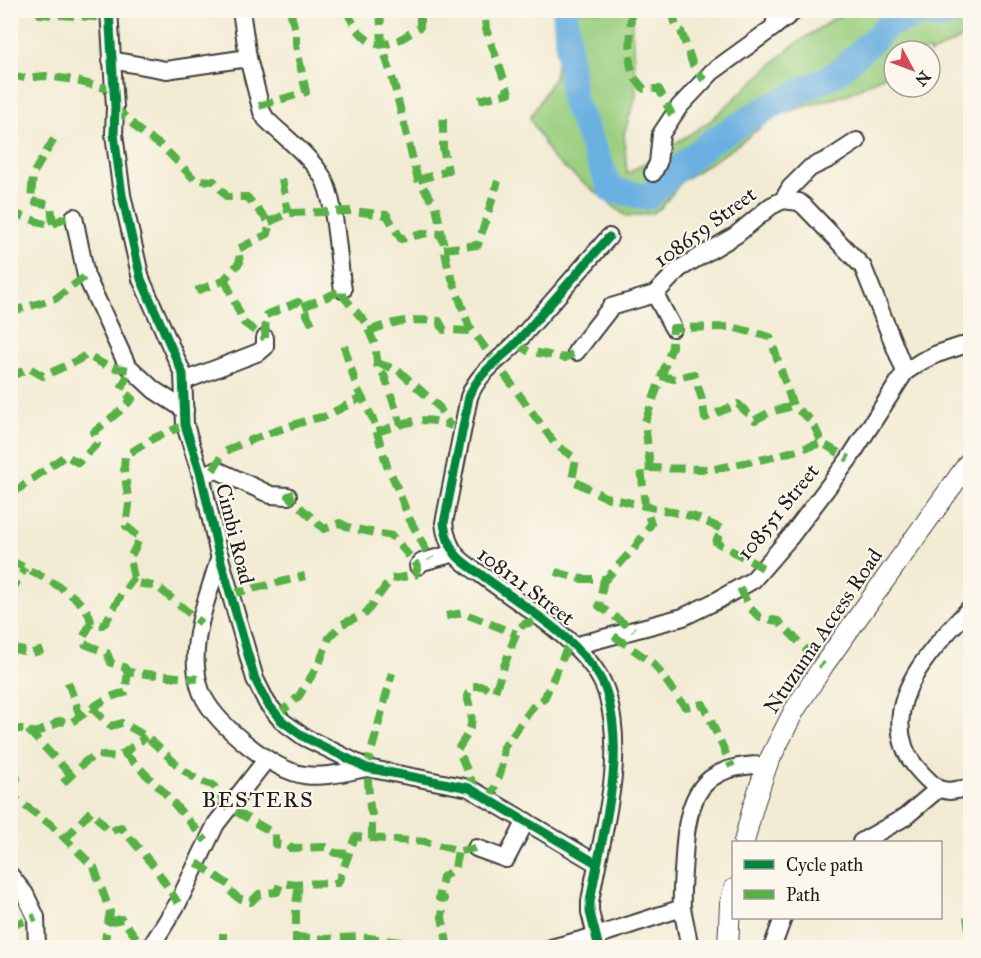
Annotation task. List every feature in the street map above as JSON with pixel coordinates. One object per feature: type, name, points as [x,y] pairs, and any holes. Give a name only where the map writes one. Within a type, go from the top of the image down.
[{"type":"street","name":"Cimbi Road","points":[[109,10],[117,154],[122,195],[136,265],[179,363],[184,381],[185,426],[201,475],[250,668],[267,703],[282,721],[304,737],[367,768],[470,788],[596,863]]},
{"type":"street","points":[[241,10],[248,58],[259,106],[266,119],[311,162],[325,182],[333,212],[343,290]]},
{"type":"street","points":[[653,173],[658,163],[661,134],[679,107],[712,72],[776,18],[796,10]]},
{"type":"street","points":[[111,60],[166,70],[248,58]]},
{"type":"street","name":"108659 Street","points":[[655,294],[679,269],[736,235],[771,206],[783,200],[790,188],[810,168],[857,141]]},
{"type":"street","name":"108659 Street","points":[[783,200],[799,202],[804,206],[863,267],[905,372]]},
{"type":"street","points":[[74,217],[86,276],[127,365],[154,390],[185,410]]},
{"type":"street","name":"108121 Street","points":[[598,942],[590,902],[611,797],[614,735],[603,684],[574,646],[559,632],[459,558],[447,536],[444,523],[471,392],[480,376],[516,342],[609,237]]},
{"type":"street","points":[[576,352],[610,307],[655,294],[673,328]]},
{"type":"street","points":[[184,381],[260,352],[265,346],[266,338]]},
{"type":"street","name":"108551 Street","points":[[574,646],[682,617],[753,580],[791,536],[849,459],[905,372],[936,354],[962,346],[970,346]]},
{"type":"street","name":"Ntuzuma Access Road","points":[[744,841],[767,765],[794,711],[823,666],[970,461]]},
{"type":"street","points":[[201,475],[217,470],[271,495],[288,496]]},
{"type":"street","points":[[418,566],[422,562],[455,553]]},
{"type":"street","points":[[220,556],[196,646],[198,679],[203,697],[220,719],[266,760],[287,771],[306,776],[322,776],[367,768]]},
{"type":"street","points":[[970,608],[923,663],[911,683],[901,717],[903,746],[938,789],[949,791],[970,788]]},
{"type":"street","points":[[150,948],[178,903],[216,824],[266,760]]},
{"type":"street","points":[[690,948],[682,908],[685,828],[694,798],[709,781],[732,767],[767,765]]},
{"type":"street","points":[[864,841],[905,817],[938,789]]},
{"type":"street","points":[[476,848],[506,859],[526,821]]},
{"type":"street","points":[[10,874],[25,894],[36,917],[37,948]]},
{"type":"street","points":[[728,948],[732,896]]},
{"type":"street","points":[[551,948],[598,942],[682,908]]},
{"type":"street","points":[[772,948],[783,919]]},
{"type":"green space","points":[[566,11],[631,11],[636,96],[624,134],[627,174],[709,122],[792,46],[846,11],[970,11],[970,34],[942,48],[942,39],[882,39],[882,77],[846,95],[775,117],[729,151],[682,181],[661,208],[653,213],[627,217],[552,158],[530,118],[554,78]]},
{"type":"waterway","points":[[565,10],[573,99],[611,190],[648,197],[710,142],[762,111],[837,73],[889,25],[923,13],[940,17],[960,10]]},
{"type":"marked path","points":[[40,10],[40,14],[109,18]]},
{"type":"marked path","points":[[163,10],[163,12],[170,10]]},
{"type":"marked path","points":[[259,106],[306,92],[290,10]]},
{"type":"marked path","points":[[346,10],[361,34],[377,44],[396,41],[420,27],[420,16],[432,10]]},
{"type":"marked path","points":[[380,10],[382,45],[418,180],[436,206],[448,267],[469,326],[556,445],[576,459],[572,480],[605,497],[695,517],[722,529],[716,542],[763,568]]},
{"type":"marked path","points":[[479,100],[509,93],[486,29],[484,10]]},
{"type":"marked path","points":[[631,10],[630,62],[633,76],[644,89],[659,89],[672,115]]},
{"type":"marked path","points":[[672,10],[676,27],[681,31],[693,65],[704,80]]},
{"type":"marked path","points":[[10,75],[25,78],[45,76],[68,79],[113,90]]},
{"type":"marked path","points":[[115,107],[140,131],[163,147],[195,180],[214,181],[227,197],[247,197],[269,222]]},
{"type":"marked path","points":[[418,180],[448,171],[443,148],[443,118]]},
{"type":"marked path","points":[[53,224],[51,205],[31,201],[33,174],[54,139]]},
{"type":"marked path","points":[[282,179],[288,213]]},
{"type":"marked path","points":[[444,249],[478,245],[498,181]]},
{"type":"marked path","points":[[10,186],[11,213]]},
{"type":"marked path","points":[[269,222],[289,213],[353,211],[387,215],[401,239],[427,233],[443,235]]},
{"type":"marked path","points":[[10,212],[50,226],[62,219],[74,217]]},
{"type":"marked path","points":[[196,291],[223,281],[240,262],[238,249],[268,234],[269,222]]},
{"type":"marked path","points":[[10,314],[16,310],[55,299],[86,276]]},
{"type":"marked path","points":[[225,280],[244,323],[265,338]]},
{"type":"marked path","points":[[303,307],[343,290],[343,296],[365,322],[376,347],[377,365],[384,375],[401,424]]},
{"type":"marked path","points":[[265,338],[266,315],[298,302],[313,326]]},
{"type":"marked path","points":[[369,331],[396,322],[419,320],[439,321],[444,330],[472,331]]},
{"type":"marked path","points":[[650,467],[645,422],[672,347],[673,328],[732,327],[770,337],[793,406],[812,421],[822,443],[849,459]]},
{"type":"marked path","points":[[516,343],[528,351],[565,358],[576,352]]},
{"type":"marked path","points":[[344,346],[357,388],[373,419],[387,466],[409,518],[431,559]]},
{"type":"marked path","points":[[10,377],[29,368],[43,376],[86,355],[109,367],[130,370],[121,389],[132,399],[94,432],[97,444],[78,463],[66,455],[14,492],[10,491]]},
{"type":"marked path","points":[[377,363],[398,370],[439,407],[449,425]]},
{"type":"marked path","points":[[661,376],[674,379],[694,374],[705,418],[738,404],[755,420],[770,412],[793,406]]},
{"type":"marked path","points":[[213,470],[223,455],[233,447],[292,425],[324,417],[363,397]]},
{"type":"marked path","points":[[377,432],[423,420],[452,426]]},
{"type":"marked path","points":[[185,425],[154,438],[125,456],[124,468],[129,505],[126,526],[140,538],[130,558],[134,578],[138,583],[158,587],[201,623]]},
{"type":"marked path","points":[[556,572],[581,579],[606,579],[636,546],[651,524],[645,505],[641,468],[714,469],[769,458],[822,443]]},
{"type":"marked path","points":[[277,716],[299,696],[319,664],[329,638],[342,624],[366,613],[391,579],[415,575],[418,566],[392,536],[350,528],[340,523],[324,529],[288,496],[297,493]]},
{"type":"marked path","points":[[10,560],[70,594],[81,603],[91,623],[102,625],[134,578]]},
{"type":"marked path","points":[[10,594],[25,568]]},
{"type":"marked path","points":[[231,594],[305,576]]},
{"type":"marked path","points":[[604,579],[599,606],[634,630]]},
{"type":"marked path","points":[[740,588],[750,608],[760,618],[778,621],[823,666]]},
{"type":"marked path","points":[[446,616],[463,613],[516,634]]},
{"type":"marked path","points":[[476,791],[458,749],[470,730],[472,719],[467,696],[472,686],[482,686],[495,691],[517,631],[524,624],[542,620]]},
{"type":"marked path","points":[[91,623],[83,638],[85,644],[107,653],[111,663],[124,667],[128,672],[198,679]]},
{"type":"marked path","points":[[614,636],[654,664],[685,707],[703,704],[732,767]]},
{"type":"marked path","points":[[490,800],[501,771],[504,747],[535,704],[544,699],[568,646],[574,646]]},
{"type":"marked path","points":[[10,650],[32,653],[43,650]]},
{"type":"marked path","points":[[10,734],[17,729],[28,729],[34,733],[49,728],[59,721],[70,723],[110,697],[125,693],[128,672]]},
{"type":"marked path","points":[[372,839],[367,768],[392,673]]},
{"type":"marked path","points":[[68,682],[80,716]]},
{"type":"marked path","points":[[92,708],[111,726],[122,723],[138,732],[194,778],[213,785],[228,807],[275,834],[275,844],[290,848],[325,847],[335,853],[349,854]]},
{"type":"marked path","points":[[28,730],[71,775]]},
{"type":"marked path","points":[[63,783],[86,761],[97,755],[118,757],[146,737]]},
{"type":"marked path","points":[[124,753],[165,793],[206,841]]},
{"type":"marked path","points":[[10,769],[17,778],[13,797],[50,824],[94,867],[110,912],[105,940]]},
{"type":"marked path","points":[[65,839],[91,811],[110,832],[121,827],[156,869],[178,903]]},
{"type":"marked path","points":[[197,863],[229,885],[228,889],[238,898],[251,902],[259,894],[277,892],[280,884],[338,883],[355,837],[426,842],[460,851],[476,848]]},
{"type":"marked path","points":[[448,948],[442,917],[444,899],[439,898],[443,877],[455,868],[458,850]]},
{"type":"marked path","points":[[296,948],[296,905],[299,884]]},
{"type":"marked path","points":[[10,926],[36,917]]},
{"type":"marked path","points":[[967,917],[970,936]]},
{"type":"marked path","points":[[108,922],[122,919],[144,948]]},
{"type":"marked path","points":[[223,927],[223,948]]},
{"type":"marked path","points":[[295,937],[325,939],[361,937],[426,945],[426,948]]},
{"type":"cycle path","points":[[109,10],[115,107],[114,134],[122,195],[141,279],[183,374],[185,425],[201,475],[218,551],[255,679],[267,703],[282,721],[304,737],[367,768],[469,788],[596,863]]},
{"type":"cycle path","points":[[599,948],[590,912],[590,902],[613,772],[614,746],[607,694],[599,676],[572,643],[457,556],[448,541],[444,523],[469,397],[473,388],[484,373],[517,342],[609,237]]},
{"type":"district","name":"BESTERS","points":[[258,799]]}]
